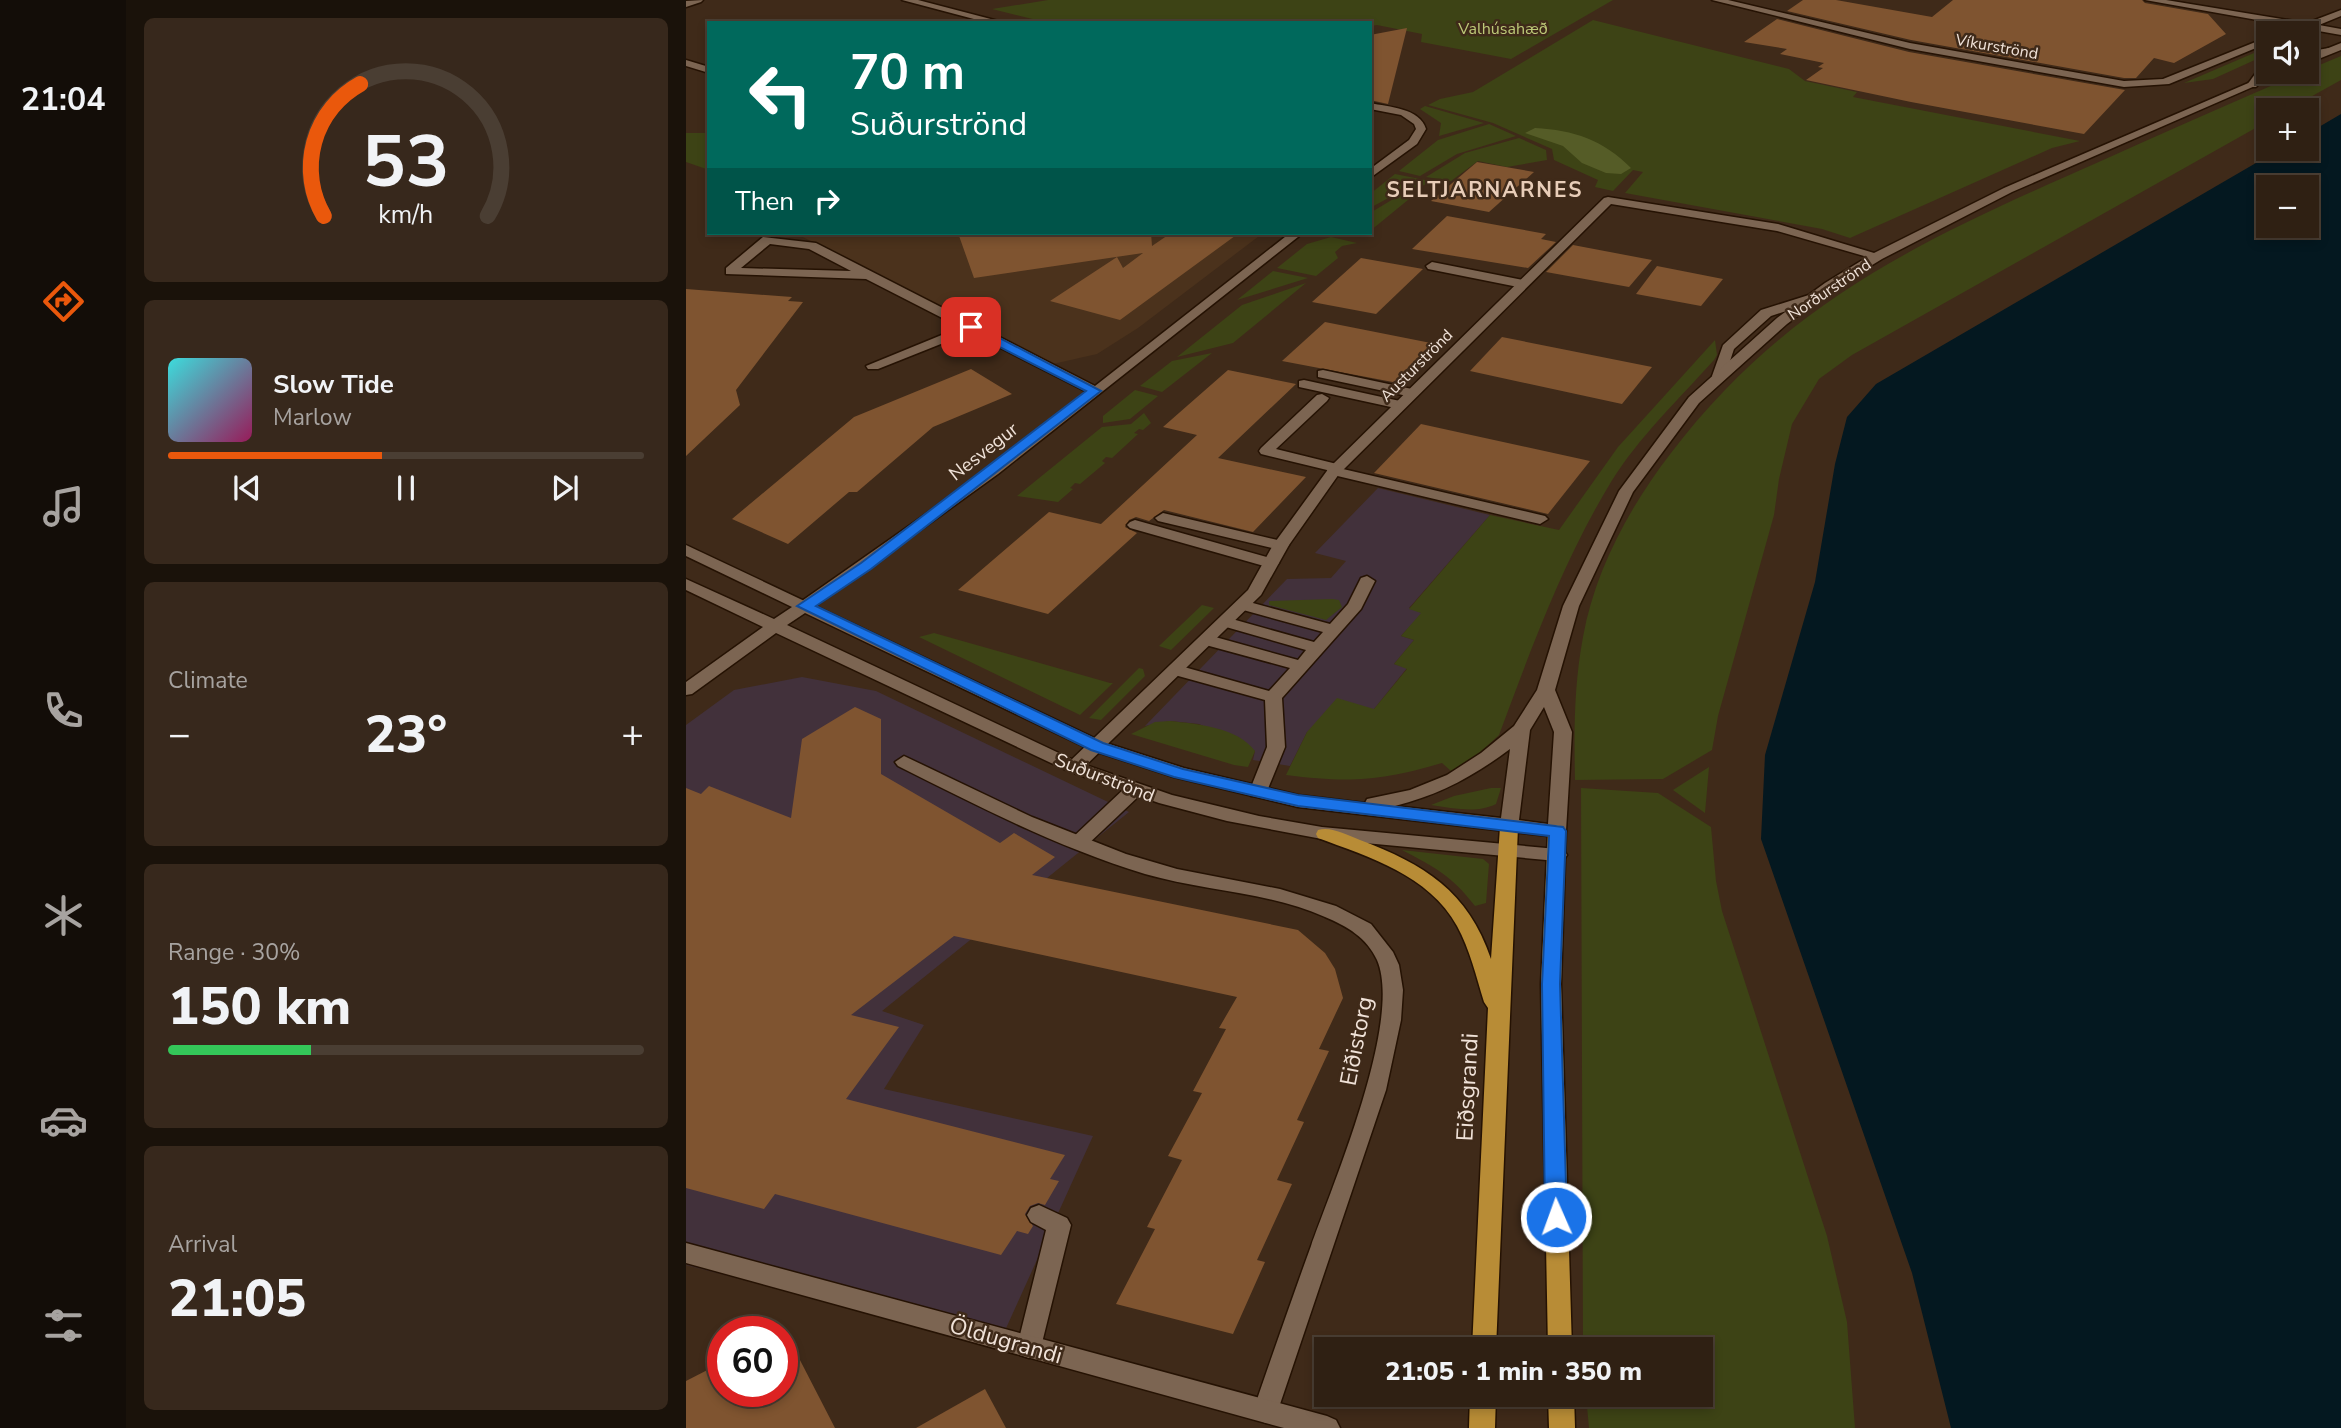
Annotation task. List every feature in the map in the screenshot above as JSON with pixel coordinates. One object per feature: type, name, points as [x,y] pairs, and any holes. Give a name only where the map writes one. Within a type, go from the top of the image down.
[{"type":"main road","name":"Eiðsgrandi","points":[[1485,1337],[1498,1015],[1509,827]]},
{"type":"main road","points":[[1325,834],[1381,854],[1417,871],[1440,890],[1460,914],[1475,943],[1498,1015]]},
{"type":"main road","points":[[1557,843],[1551,984],[1560,1337]]},
{"type":"main road","points":[[1482,1428],[1483,1407]]},
{"type":"main road","points":[[1561,1407],[1562,1428]]},
{"type":"street","points":[[686,4],[698,0]]},
{"type":"street","name":"Víkurströnd","points":[[1717,0],[1900,44],[2124,84],[2165,82],[2256,45]]},
{"type":"street","points":[[2150,0],[2281,21]]},
{"type":"street","points":[[914,1],[993,21]]},
{"type":"street","points":[[2318,21],[2341,13]]},
{"type":"street","points":[[2319,28],[2341,32]]},
{"type":"street","points":[[2319,55],[2341,46]]},
{"type":"street","points":[[2319,53],[2329,51]]},
{"type":"street","points":[[686,63],[707,69]]},
{"type":"street","points":[[2252,85],[2256,80]]},
{"type":"street","name":"Norðurströnd","points":[[1509,827],[1521,730],[1546,690],[1571,606],[1626,491],[1694,400],[1740,356],[1812,298],[1878,256],[2008,190],[2256,83]]},
{"type":"street","points":[[1372,106],[1404,113],[1419,122],[1421,129],[1413,142],[1372,173]]},
{"type":"street","name":"Austurströnd","points":[[1074,767],[1255,592],[1281,545],[1335,469],[1608,200],[1779,228],[1878,256]]},
{"type":"street","name":"Nesvegur","points":[[686,690],[866,566],[1294,235]]},
{"type":"street","points":[[869,275],[730,271],[767,240],[812,246],[869,275],[971,327],[1095,391]]},
{"type":"street","points":[[1445,259],[1528,279]]},
{"type":"street","points":[[1432,266],[1528,279]]},
{"type":"street","points":[[873,366],[971,327]]},
{"type":"street","points":[[1323,374],[1412,393]]},
{"type":"street","points":[[1304,384],[1400,405]]},
{"type":"street","points":[[1322,398],[1266,451],[1540,519]]},
{"type":"street","points":[[1163,518],[1281,545]]},
{"type":"street","points":[[1135,525],[1271,563]]},
{"type":"street","name":"Suðurströnd","points":[[686,550],[1097,746],[1180,773],[1298,801],[1509,827],[1557,843]]},
{"type":"street","points":[[1258,792],[1276,747],[1273,697],[1355,606],[1367,582]]},
{"type":"street","name":"Suðurströnd","points":[[686,584],[1074,767],[1133,791],[1209,812],[1325,834],[1507,849],[1557,843]]},
{"type":"street","points":[[1242,605],[1337,627]]},
{"type":"street","points":[[1225,622],[1318,648]]},
{"type":"street","points":[[1208,640],[1302,666]]},
{"type":"street","points":[[1177,670],[1273,697]]},
{"type":"street","points":[[1546,690],[1563,733],[1557,843]]},
{"type":"street","points":[[1344,805],[1386,802],[1428,792],[1467,773],[1521,730]]},
{"type":"street","name":"Eiðistorg","points":[[904,762],[1013,816],[1152,869],[1308,904],[1334,913],[1354,922],[1379,945],[1388,964],[1393,989],[1389,1033],[1367,1113],[1266,1411]]},
{"type":"street","points":[[1079,843],[1133,791]]},
{"type":"street","points":[[1029,1347],[1059,1225],[1040,1215]]},
{"type":"street","name":"Öldugrandi","points":[[686,1252],[1326,1428]]},
{"type":"shaded area","points":[[799,235],[1260,235],[1138,328],[1097,354],[1053,364]]},
{"type":"shaded area","points":[[1378,488],[1490,515],[1409,608],[1422,613],[1401,636],[1414,640],[1394,664],[1407,668],[1374,709],[1307,732],[1290,766],[1253,760],[1255,751],[1199,724],[1170,721],[1145,726],[1287,579],[1331,578],[1346,561],[1315,553]]},
{"type":"shaded area","points":[[802,677],[876,691],[1129,812],[882,1011],[924,1025],[884,1089],[1093,1136],[998,1346],[686,1265],[686,725],[734,690]]},
{"type":"green space","name":"Valhúsahæð","points":[[1048,0],[1613,0],[1511,59],[1421,42],[1422,34],[1372,26],[1372,21],[1041,21],[992,9]]},
{"type":"green space","points":[[1593,20],[1789,69],[1805,81],[1857,92],[1853,97],[2080,141],[2052,148],[1850,238],[1822,229],[1625,193],[1643,172],[1633,170],[1613,191],[1595,187],[1598,180],[1554,160],[1552,149],[1493,123],[1428,105],[1440,99],[1473,92]]},
{"type":"green space","points":[[2256,52],[2256,59],[2213,79],[2184,83]]},
{"type":"green space","points":[[2341,56],[2341,80],[2309,98],[2256,98],[2256,128],[1852,355],[1819,379],[1792,424],[1774,515],[1718,716],[1712,750],[1663,779],[1575,780],[1578,673],[1583,637],[1596,587],[1628,517],[1656,473],[1716,399],[1764,353],[1814,313],[1866,277],[1920,246],[2038,189],[2275,84],[2319,84],[2319,65]]},
{"type":"green space","points":[[1425,106],[1484,123],[1439,136],[1441,123],[1420,109]]},
{"type":"green space","points":[[1489,124],[1516,136],[1457,154],[1420,176],[1399,171],[1438,140]]},
{"type":"green space","points":[[1535,128],[1563,131],[1587,138],[1610,150],[1631,168],[1621,174],[1606,173],[1582,163],[1563,146],[1525,133]]},
{"type":"green space","points":[[686,133],[707,133],[707,169],[686,162]]},
{"type":"green space","points":[[1519,138],[1546,150],[1547,160],[1507,167],[1478,161],[1451,181],[1426,177],[1465,153]]},
{"type":"green space","points":[[1395,174],[1430,181],[1421,187],[1403,190],[1372,207],[1372,192]]},
{"type":"green space","points":[[1411,192],[1414,195],[1372,229],[1372,212],[1400,195]]},
{"type":"green space","points":[[1331,237],[1357,243],[1342,246],[1335,252],[1338,258],[1316,276],[1277,268],[1307,244]]},
{"type":"green space","points":[[1273,271],[1308,278],[1237,300]]},
{"type":"green space","points":[[1306,283],[1233,343],[1177,357],[1242,305]]},
{"type":"green space","points":[[1715,340],[1717,355],[1714,360],[1634,449],[1594,512],[1549,606],[1499,735],[1472,760],[1451,771],[1442,763],[1401,774],[1365,779],[1286,775],[1307,732],[1337,698],[1374,709],[1407,669],[1394,664],[1414,640],[1401,636],[1421,613],[1409,609],[1490,515],[1559,530],[1618,447]]},
{"type":"green space","points":[[1212,353],[1162,392],[1140,386],[1172,361]]},
{"type":"green space","points":[[1135,390],[1158,396],[1130,419],[1103,423],[1103,416]]},
{"type":"green space","points":[[1144,413],[1151,423],[1134,433],[1138,434],[1112,458],[1106,457],[1102,461],[1105,463],[1080,484],[1075,483],[1070,488],[1073,489],[1058,502],[1017,496],[1102,427],[1131,424]]},
{"type":"green space","points":[[1339,600],[1342,607],[1326,620],[1269,605],[1269,601]]},
{"type":"green space","points":[[1202,605],[1214,608],[1171,650],[1159,646]]},
{"type":"green space","points":[[934,633],[1113,683],[1080,715],[919,637]]},
{"type":"green space","points":[[1139,668],[1143,669],[1145,676],[1101,720],[1089,718]]},
{"type":"green space","points":[[1170,721],[1216,728],[1238,737],[1255,751],[1248,767],[1131,734],[1155,722]]},
{"type":"green space","points":[[1709,767],[1705,813],[1673,790]]},
{"type":"green space","points":[[1501,788],[1496,804],[1488,807],[1464,809],[1431,805],[1454,796]]},
{"type":"green space","points":[[1581,788],[1658,793],[1711,827],[1722,911],[1827,1236],[1847,1322],[1855,1428],[1589,1428],[1587,1407],[1713,1407],[1713,1337],[1583,1337]]},
{"type":"green space","points":[[1402,850],[1483,859],[1489,864],[1486,903],[1475,906],[1442,873]]},
{"type":"water","points":[[2341,114],[2341,1428],[1951,1428],[1912,1273],[1761,839],[1765,755],[1815,582],[1835,464],[1847,417],[1876,384],[2259,161],[2319,161],[2319,127]]},
{"type":"building","points":[[1803,0],[1836,0],[1932,17],[1953,0],[2142,0],[2145,3],[2208,14],[2226,34],[2174,63],[2154,58],[2136,78],[2124,78],[1911,40],[1787,11]]},
{"type":"building","points":[[1777,19],[1909,52],[2125,90],[2084,134],[1911,102],[1806,80],[1823,68],[1818,67],[1824,63],[1780,54],[1787,49],[1744,42]]},
{"type":"building","points":[[1407,28],[1388,104],[1372,100],[1372,35]]},
{"type":"building","points":[[1477,162],[1534,172],[1489,212],[1431,201]]},
{"type":"building","points":[[1447,216],[1546,234],[1541,239],[1556,242],[1528,268],[1412,249]]},
{"type":"building","points":[[959,235],[1151,235],[1152,246],[1168,235],[1236,235],[1120,320],[1050,301],[1117,257],[1123,268],[1143,253],[974,278]]},
{"type":"building","points":[[1573,245],[1652,260],[1629,287],[1546,272]]},
{"type":"building","points":[[1361,258],[1423,269],[1376,314],[1312,302]]},
{"type":"building","points":[[1657,266],[1723,279],[1701,306],[1636,294]]},
{"type":"building","points":[[686,289],[792,297],[788,301],[803,302],[736,390],[740,405],[686,456]]},
{"type":"building","points":[[1325,322],[1436,344],[1398,383],[1282,361]]},
{"type":"building","points":[[1502,337],[1652,367],[1622,404],[1470,371]]},
{"type":"building","points":[[971,369],[1012,394],[933,427],[857,492],[849,492],[788,544],[732,519],[854,417]]},
{"type":"building","points":[[1228,370],[1296,384],[1218,458],[1306,477],[1253,532],[1164,510],[1149,521],[1136,517],[1129,520],[1125,527],[1137,533],[1048,614],[958,590],[1049,512],[1101,524],[1197,435],[1163,427]]},
{"type":"building","points":[[1421,424],[1590,461],[1548,514],[1374,473]]},
{"type":"building","points":[[855,707],[881,719],[881,774],[1000,843],[1014,833],[1055,857],[1032,875],[1298,930],[1325,953],[1335,969],[1343,998],[1319,1049],[1329,1051],[1297,1120],[1304,1122],[1277,1180],[1292,1184],[1257,1260],[1265,1262],[1233,1334],[1116,1304],[1155,1229],[1147,1227],[1182,1160],[1168,1156],[1202,1093],[1193,1091],[1226,1029],[1219,1028],[1237,997],[954,936],[851,1015],[899,1027],[846,1099],[1065,1155],[1050,1179],[1059,1181],[1045,1205],[1038,1203],[1030,1206],[1025,1214],[1033,1226],[1028,1234],[1017,1231],[1001,1255],[775,1194],[764,1209],[686,1188],[686,788],[701,794],[709,786],[791,818],[802,739]]},
{"type":"building","points":[[798,1356],[835,1428],[686,1428],[686,1381],[707,1370],[707,1407],[798,1407]]},
{"type":"building","points":[[985,1389],[1006,1428],[916,1428]]},
{"type":"district","name":"SELTJARNARNES","points":[[1485,190]]},
{"type":"route","points":[[971,327],[1095,391],[866,566],[805,606],[1097,746],[1180,773],[1298,801],[1557,831],[1551,984],[1556,1217]]}]
